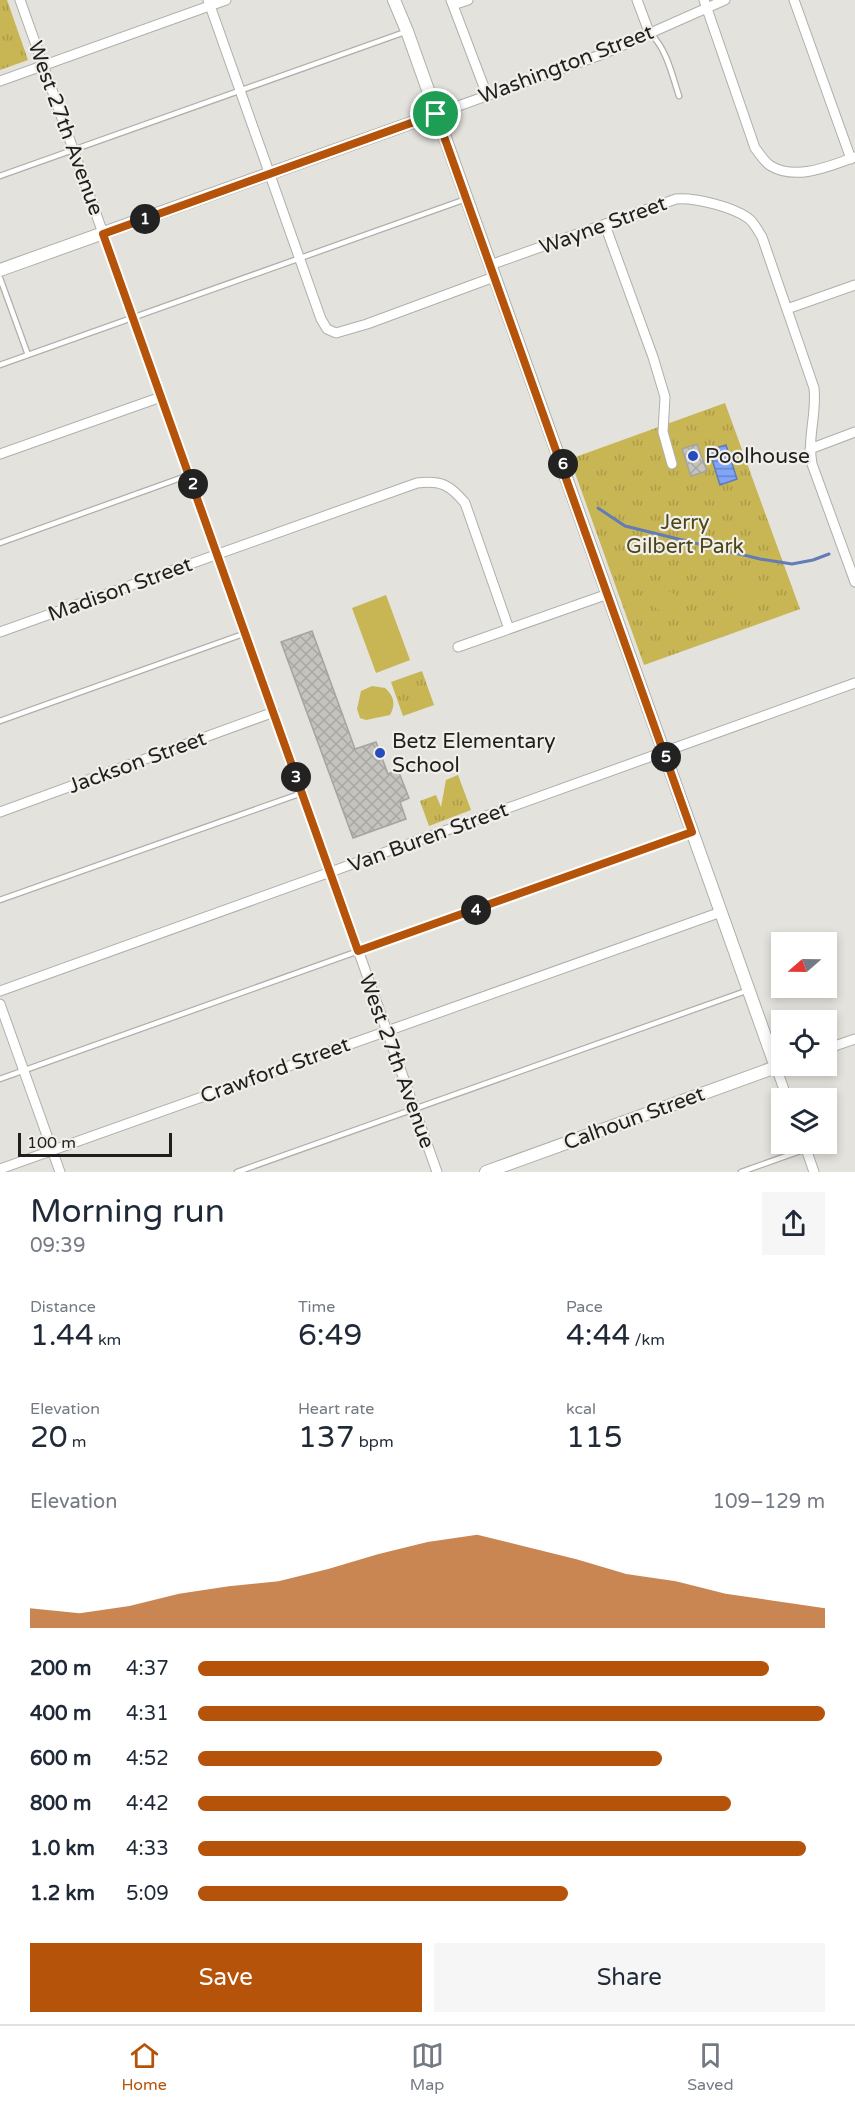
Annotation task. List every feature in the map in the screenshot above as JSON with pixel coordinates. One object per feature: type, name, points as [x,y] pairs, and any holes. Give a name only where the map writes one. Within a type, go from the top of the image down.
[{"type":"street","name":"West 27th Avenue","points":[[21,0],[437,1172]]},
{"type":"street","points":[[0,81],[209,3],[226,0]]},
{"type":"street","points":[[394,0],[692,832],[771,1046]]},
{"type":"street","points":[[468,0],[452,3],[486,95]]},
{"type":"street","points":[[637,0],[649,32]]},
{"type":"street","name":"Washington Street","points":[[0,270],[603,54],[705,4],[725,0]]},
{"type":"street","points":[[705,4],[755,148],[770,166],[790,173],[817,169],[853,158],[794,0]]},
{"type":"street","points":[[209,3],[301,258]]},
{"type":"street","name":"Wayne Street","points":[[301,258],[321,319],[327,328],[336,333],[367,324],[605,225],[676,199],[687,198],[717,204],[748,218],[762,237],[814,387],[816,404],[810,433],[812,464],[855,582]]},
{"type":"street","points":[[605,225],[653,357],[665,397],[663,432],[672,464]]},
{"type":"street","points":[[787,309],[855,285]]},
{"type":"street","points":[[0,454],[161,397]]},
{"type":"street","points":[[810,449],[855,432]]},
{"type":"street","name":"Madison Street","points":[[0,632],[377,497],[417,483],[430,481],[443,484],[455,491],[465,503],[509,629]]},
{"type":"street","points":[[458,647],[608,594]]},
{"type":"street","name":"Van Buren Street","points":[[0,991],[855,683]]},
{"type":"street","name":"Jackson Street","points":[[0,812],[274,712]]},
{"type":"street","name":"Crawford Street","points":[[0,1169],[721,912]]},
{"type":"street","points":[[0,1004],[60,1172]]},
{"type":"street","points":[[837,1045],[855,1039]]},
{"type":"street","name":"Calhoun Street","points":[[486,1172],[771,1069]]},
{"type":"street","points":[[808,1154],[814,1172]]},
{"type":"lane","points":[[0,177],[407,31]]},
{"type":"lane","points":[[649,32],[657,40],[666,57],[679,96]]},
{"type":"lane","points":[[0,365],[466,199]]},
{"type":"lane","points":[[0,278],[28,355]]},
{"type":"lane","points":[[0,543],[189,475]]},
{"type":"lane","points":[[0,721],[246,633]]},
{"type":"lane","points":[[0,900],[302,794]]},
{"type":"lane","points":[[0,1079],[692,832]]},
{"type":"lane","points":[[237,1172],[749,990]]},
{"type":"lane","points":[[741,1172],[785,1154]]},
{"type":"green space","points":[[0,0],[7,0],[28,60],[0,70]]},
{"type":"green space","name":"Jerry Gilbert Park","points":[[725,403],[800,609],[644,665],[570,459]]},
{"type":"green space","points":[[725,583],[754,588],[751,604],[722,598]]},
{"type":"green space","points":[[657,585],[677,596],[667,614],[647,603]]},
{"type":"green space","points":[[386,595],[410,660],[376,673],[352,608]]},
{"type":"green space","points":[[422,671],[434,705],[403,716],[391,682]]},
{"type":"green space","points":[[372,686],[385,688],[388,691],[393,700],[393,707],[390,715],[366,720],[360,718],[357,709],[361,691]]},
{"type":"green space","points":[[458,775],[471,810],[429,826],[420,801],[436,795],[441,807],[446,780]]},
{"type":"water","points":[[726,445],[737,479],[720,485],[709,450]]},
{"type":"building","name":"Poolhouse","points":[[697,444],[707,471],[691,476],[682,449]]},
{"type":"building","name":"Betz Elementary School","points":[[312,631],[355,749],[376,742],[388,774],[398,770],[409,798],[400,802],[406,819],[353,838],[281,642]]},
{"type":"waterway","points":[[598,508],[625,526],[760,559],[792,564],[829,554]]},
{"type":"place","name":"Poolhouse","points":[[693,456]]},
{"type":"place","name":"Betz Elementary School","points":[[380,753]]},
{"type":"route","points":[[436,114],[692,832],[358,951],[103,234],[436,114]]}]
